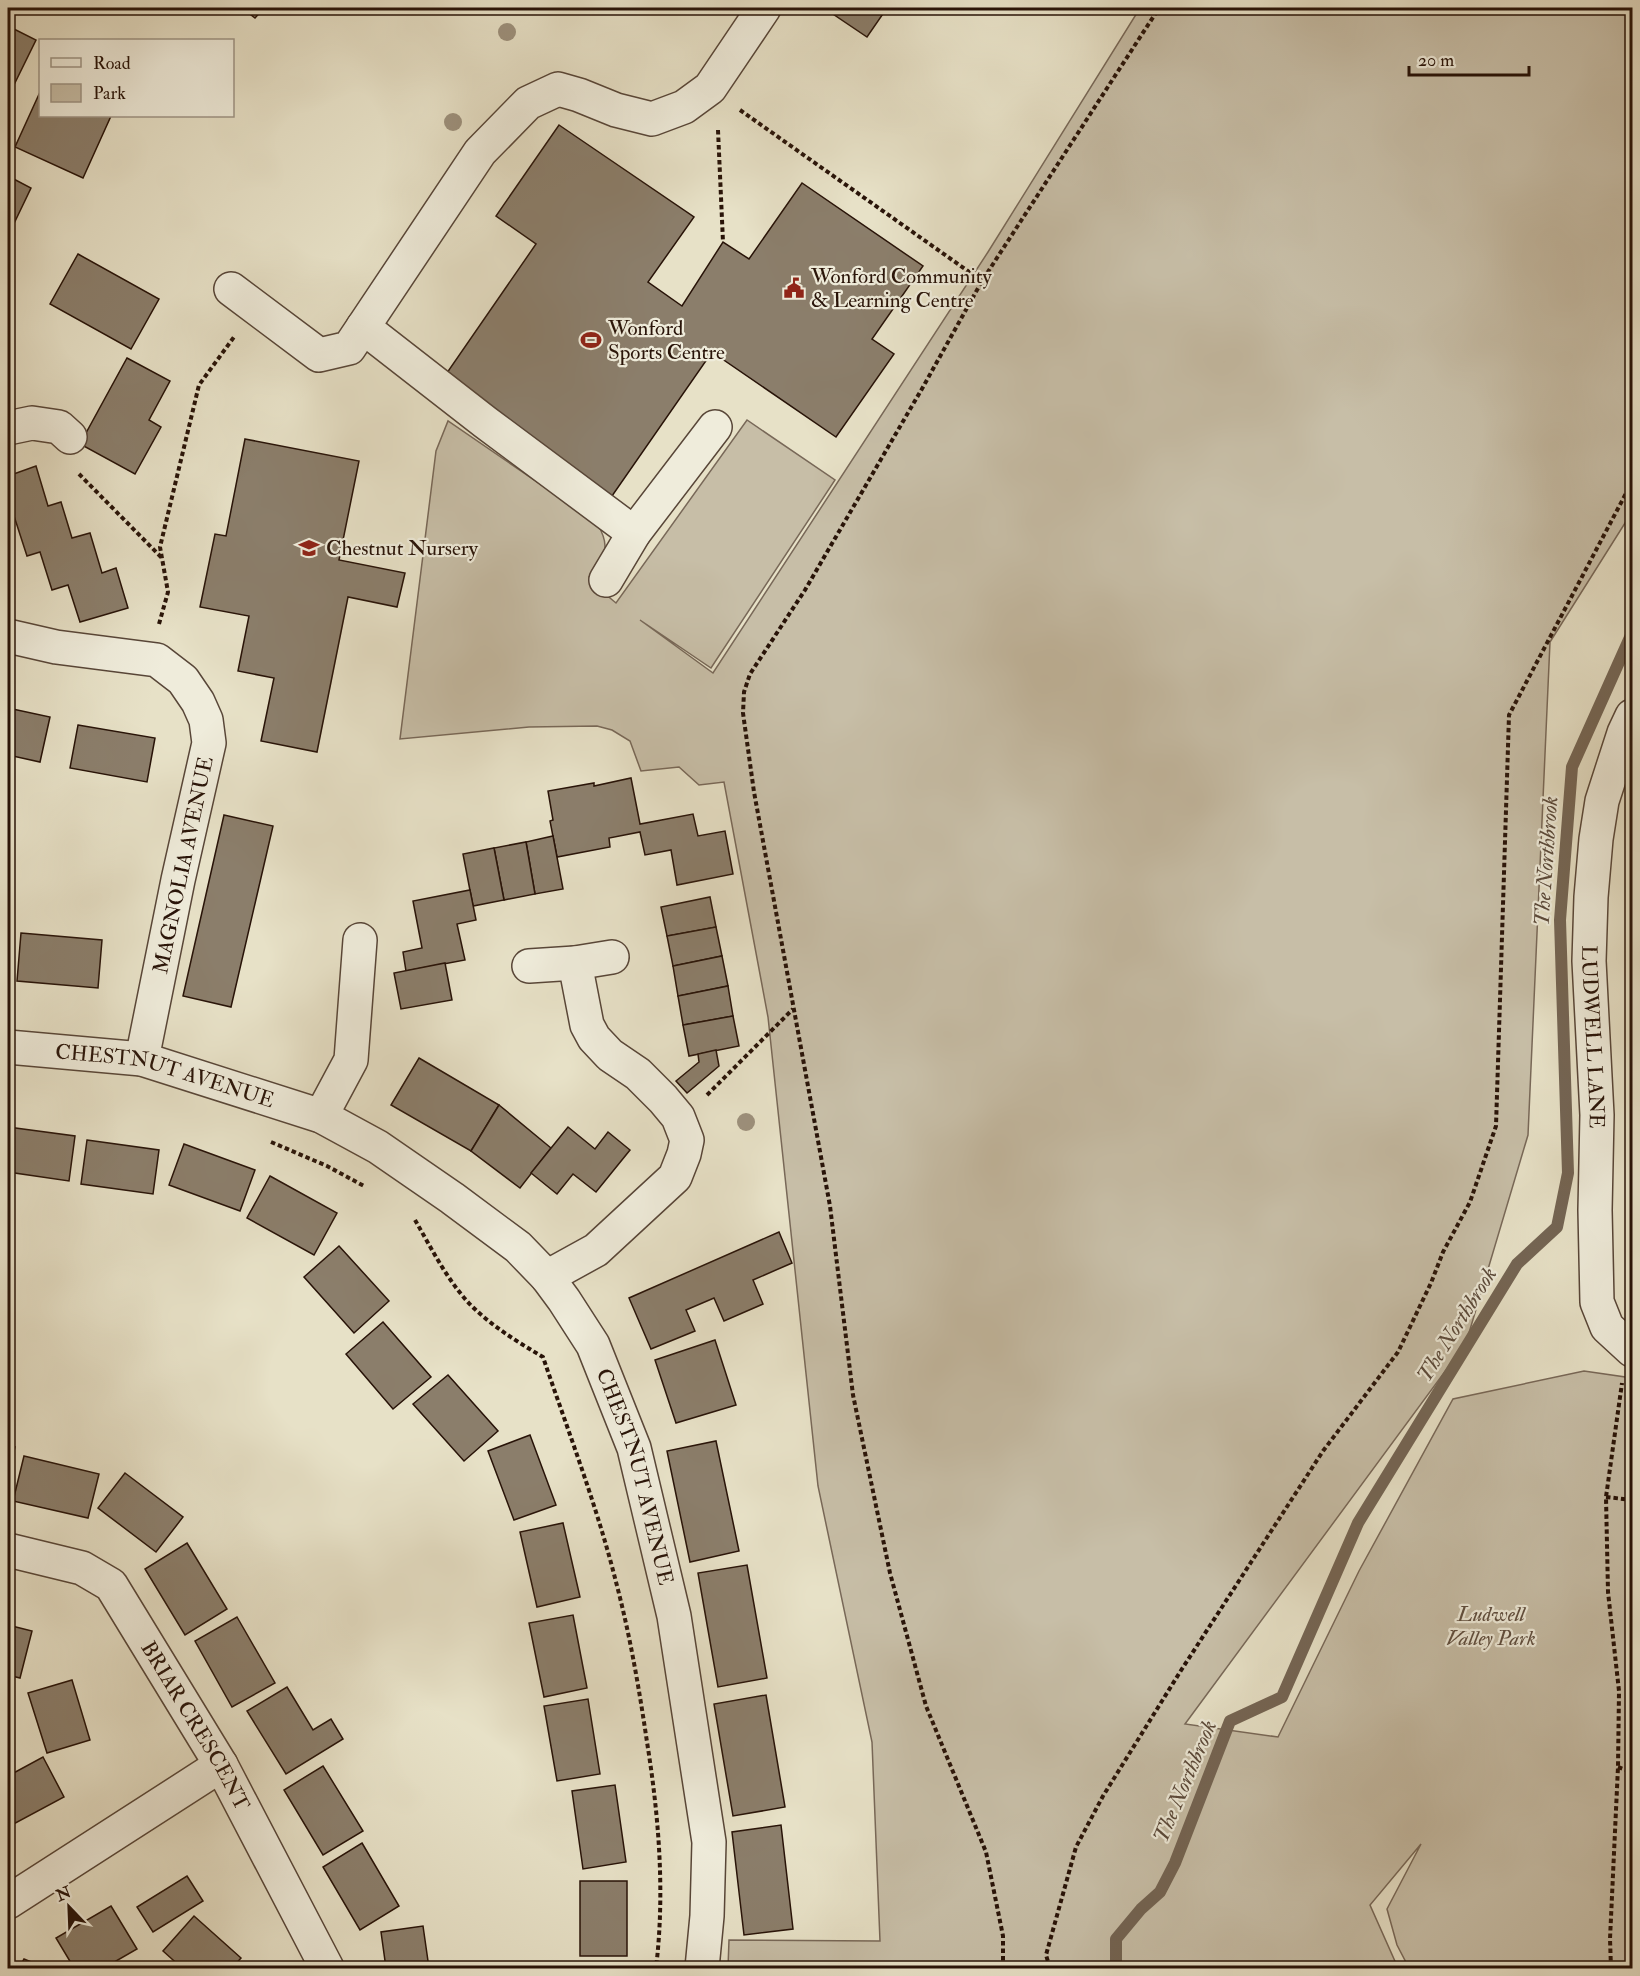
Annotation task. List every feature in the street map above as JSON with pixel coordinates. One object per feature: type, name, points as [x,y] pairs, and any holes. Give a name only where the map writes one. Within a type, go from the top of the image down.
[{"type":"street","points":[[244,298],[319,355],[349,348],[480,152],[528,103],[558,89],[616,110],[652,119],[684,107],[707,90],[764,8]]},
{"type":"street","points":[[363,327],[485,423],[634,533]]},
{"type":"street","points":[[8,428],[32,423],[59,427],[70,437]]},
{"type":"street","points":[[606,580],[634,533],[715,427]]},
{"type":"street","points":[[8,636],[56,646],[158,660]]},
{"type":"street","name":"MAGNOLIA AVENUE","points":[[142,1059],[178,880],[209,743],[206,720],[198,702],[183,680],[158,660]]},
{"type":"street","name":"LUDWELL LANE","points":[[1632,716],[1624,733],[1602,801],[1593,873],[1589,961],[1597,1115],[1595,1210],[1597,1302],[1607,1327],[1632,1350]]},
{"type":"street","points":[[321,1116],[351,1060],[360,940]]},
{"type":"street","points":[[529,966],[575,963],[612,957]]},
{"type":"street","points":[[547,1277],[596,1250],[675,1177],[687,1140],[678,1117],[663,1099],[638,1074],[610,1055],[594,1038],[587,1025],[575,963]]},
{"type":"street","name":"CHESTNUT AVENUE","points":[[8,1047],[142,1059],[321,1116],[370,1143],[452,1198],[518,1247],[547,1277],[593,1345],[634,1448],[674,1616],[709,1842],[707,1916],[702,1968]]},
{"type":"street","name":"BRIAR CRESCENT","points":[[8,1550],[82,1568],[111,1585],[222,1765],[327,1968]]},
{"type":"street","points":[[8,1902],[222,1765]]},
{"type":"path","points":[[1003,1968],[1003,1936],[986,1852],[926,1706],[890,1573],[853,1395],[830,1206],[754,792],[744,713],[744,692],[750,674],[805,590],[924,387],[982,281],[1159,8]]},
{"type":"path","points":[[707,90],[717,119],[723,242]]},
{"type":"path","points":[[707,90],[982,281]]},
{"type":"path","points":[[158,660],[155,640],[168,592],[160,547],[199,385],[244,298]]},
{"type":"path","points":[[75,470],[162,559]]},
{"type":"path","points":[[1050,1968],[1046,1955],[1076,1847],[1103,1796],[1323,1450],[1398,1352],[1431,1283],[1443,1251],[1470,1202],[1496,1126],[1509,715],[1632,482]]},
{"type":"path","points":[[687,1140],[693,1108],[793,1009]]},
{"type":"path","points":[[263,1139],[327,1166],[368,1189]]},
{"type":"path","points":[[413,1216],[454,1285],[477,1311],[543,1357],[598,1518],[616,1582],[634,1662],[652,1779],[659,1851],[657,1968]]},
{"type":"path","points":[[1611,1968],[1610,1939],[1619,1691],[1608,1592],[1606,1497],[1624,1368],[1632,1350]]},
{"type":"path","points":[[1606,1497],[1632,1500]]},
{"type":"path","points":[[1618,1767],[1632,1772]]},
{"type":"green space","name":"Ludwell Valley Park","points":[[1140,8],[1632,8],[1632,512],[1550,642],[1528,1135],[1466,1343],[1185,1724],[1278,1737],[1359,1571],[1453,1399],[1584,1371],[1632,1378],[1632,1968],[1409,1968],[1397,1945],[1387,1909],[1421,1844],[1370,1905],[1398,1968],[728,1968],[729,1940],[880,1941],[872,1742],[818,1486],[768,1017],[724,782],[699,785],[679,767],[641,771],[630,741],[612,730],[597,726],[529,727],[400,739],[436,451],[448,421],[597,523],[605,545],[599,563],[589,577],[592,583],[616,603],[747,420],[835,480],[711,668],[640,620],[713,673],[988,252]]},
{"type":"building","points":[[242,8],[264,8],[255,18]]},
{"type":"building","points":[[824,8],[887,8],[867,37]]},
{"type":"building","points":[[8,26],[36,40],[8,97]]},
{"type":"building","points":[[39,94],[39,117],[111,117],[83,178],[15,147]]},
{"type":"building","points":[[559,125],[694,217],[648,282],[682,306],[723,242],[749,259],[802,183],[923,266],[872,339],[894,354],[836,437],[712,352],[612,496],[442,380],[536,244],[496,216]]},
{"type":"building","points":[[8,176],[31,188],[8,236]]},
{"type":"building","points":[[78,254],[159,299],[131,349],[50,304]]},
{"type":"building","points":[[127,358],[170,381],[149,420],[161,427],[135,474],[80,444]]},
{"type":"building","points":[[245,439],[359,461],[339,560],[405,573],[397,607],[348,597],[317,752],[261,741],[274,678],[238,671],[249,616],[200,607],[215,534],[226,536]]},
{"type":"building","points":[[36,466],[48,506],[61,502],[72,538],[90,533],[102,573],[116,568],[128,608],[80,622],[68,585],[52,590],[40,552],[27,556],[14,516],[8,518],[8,476]]},
{"type":"building","points":[[8,708],[50,717],[40,762],[8,755]]},
{"type":"building","points":[[78,725],[155,738],[147,782],[70,768]]},
{"type":"building","points":[[631,778],[640,824],[693,814],[698,836],[725,831],[733,874],[677,885],[671,850],[645,855],[640,832],[609,838],[610,847],[557,857],[550,821],[553,820],[548,791],[594,783],[594,786]]},
{"type":"building","points":[[224,815],[273,826],[231,1007],[183,996]]},
{"type":"building","points":[[553,836],[563,889],[535,894],[526,842]]},
{"type":"building","points":[[526,842],[535,894],[504,900],[494,848]]},
{"type":"building","points":[[494,848],[504,900],[473,906],[463,854]]},
{"type":"building","points":[[470,890],[476,920],[457,924],[465,960],[406,971],[403,952],[422,948],[413,901]]},
{"type":"building","points":[[710,897],[716,927],[667,936],[661,907]]},
{"type":"building","points":[[716,927],[722,956],[673,966],[667,936]]},
{"type":"building","points":[[21,933],[102,940],[98,988],[17,981]]},
{"type":"building","points":[[722,956],[728,986],[678,996],[673,966]]},
{"type":"building","points":[[445,963],[452,1000],[401,1009],[394,973]]},
{"type":"building","points":[[728,986],[733,1016],[683,1025],[678,996]]},
{"type":"building","points":[[733,1016],[739,1046],[689,1056],[683,1025]]},
{"type":"building","points":[[716,1050],[719,1066],[687,1093],[676,1081],[699,1062],[698,1054]]},
{"type":"building","points":[[419,1058],[499,1105],[471,1151],[391,1105]]},
{"type":"building","points":[[499,1105],[551,1148],[520,1188],[471,1151]]},
{"type":"building","points":[[8,1127],[75,1136],[69,1181],[8,1172]]},
{"type":"building","points":[[568,1127],[595,1149],[608,1132],[630,1150],[596,1192],[573,1174],[557,1194],[531,1173]]},
{"type":"building","points":[[87,1140],[159,1150],[153,1194],[81,1184]]},
{"type":"building","points":[[184,1144],[255,1170],[240,1211],[169,1185]]},
{"type":"building","points":[[270,1176],[337,1213],[314,1255],[247,1218]]},
{"type":"building","points":[[779,1232],[792,1263],[753,1280],[763,1304],[724,1321],[714,1298],[686,1310],[695,1331],[651,1349],[629,1298]]},
{"type":"building","points":[[339,1246],[389,1301],[354,1333],[304,1277]]},
{"type":"building","points":[[383,1322],[431,1377],[393,1409],[346,1354]]},
{"type":"building","points":[[715,1340],[736,1405],[676,1423],[655,1360]]},
{"type":"building","points":[[448,1375],[498,1431],[464,1461],[413,1404]]},
{"type":"building","points":[[530,1435],[556,1505],[514,1520],[488,1451]]},
{"type":"building","points":[[716,1441],[739,1551],[690,1562],[667,1451]]},
{"type":"building","points":[[8,1446],[15,1447],[8,1477]]},
{"type":"building","points":[[24,1456],[99,1474],[88,1518],[13,1501]]},
{"type":"building","points":[[125,1473],[183,1517],[156,1552],[98,1508]]},
{"type":"building","points":[[563,1523],[580,1597],[537,1607],[520,1532]]},
{"type":"building","points":[[187,1543],[227,1609],[185,1635],[145,1569]]},
{"type":"building","points":[[747,1565],[767,1678],[718,1687],[698,1573]]},
{"type":"building","points":[[573,1615],[587,1688],[544,1697],[529,1623]]},
{"type":"building","points":[[237,1617],[275,1683],[232,1707],[195,1641]]},
{"type":"building","points":[[8,1625],[32,1631],[20,1678],[8,1675]]},
{"type":"building","points":[[72,1680],[90,1740],[47,1753],[28,1693]]},
{"type":"building","points":[[287,1687],[313,1730],[331,1719],[343,1739],[286,1774],[247,1711]]},
{"type":"building","points":[[766,1695],[785,1807],[733,1816],[714,1704]]},
{"type":"building","points":[[588,1699],[600,1774],[557,1781],[544,1706]]},
{"type":"building","points":[[43,1757],[64,1797],[8,1827],[8,1776]]},
{"type":"building","points":[[323,1766],[363,1831],[323,1855],[284,1790]]},
{"type":"building","points":[[615,1785],[626,1862],[583,1869],[572,1791]]},
{"type":"building","points":[[781,1825],[793,1929],[744,1935],[732,1832]]},
{"type":"building","points":[[362,1843],[399,1906],[360,1930],[323,1867]]},
{"type":"building","points":[[187,1876],[203,1901],[153,1932],[137,1907]]},
{"type":"building","points":[[580,1881],[627,1881],[627,1956],[580,1956]]},
{"type":"building","points":[[111,1906],[137,1949],[104,1968],[74,1968],[56,1938]]},
{"type":"building","points":[[194,1916],[241,1958],[232,1968],[182,1968],[163,1951]]},
{"type":"building","points":[[423,1926],[429,1968],[386,1968],[381,1932]]},
{"type":"building","points":[[24,1959],[46,1968],[19,1968]]},
{"type":"waterway","name":"The Northbrook","points":[[1116,1968],[1116,1939],[1141,1909],[1160,1892],[1175,1863],[1230,1721],[1282,1697],[1358,1523],[1517,1264],[1557,1227],[1568,1173],[1560,920],[1572,767],[1632,633]]},
{"type":"place","name":"Wonford Community & Learning Centre","points":[[794,288]]},
{"type":"place","name":"Wonford Sports Centre","points":[[591,340]]},
{"type":"place","name":"Chestnut Nursery","points":[[309,548]]}]
